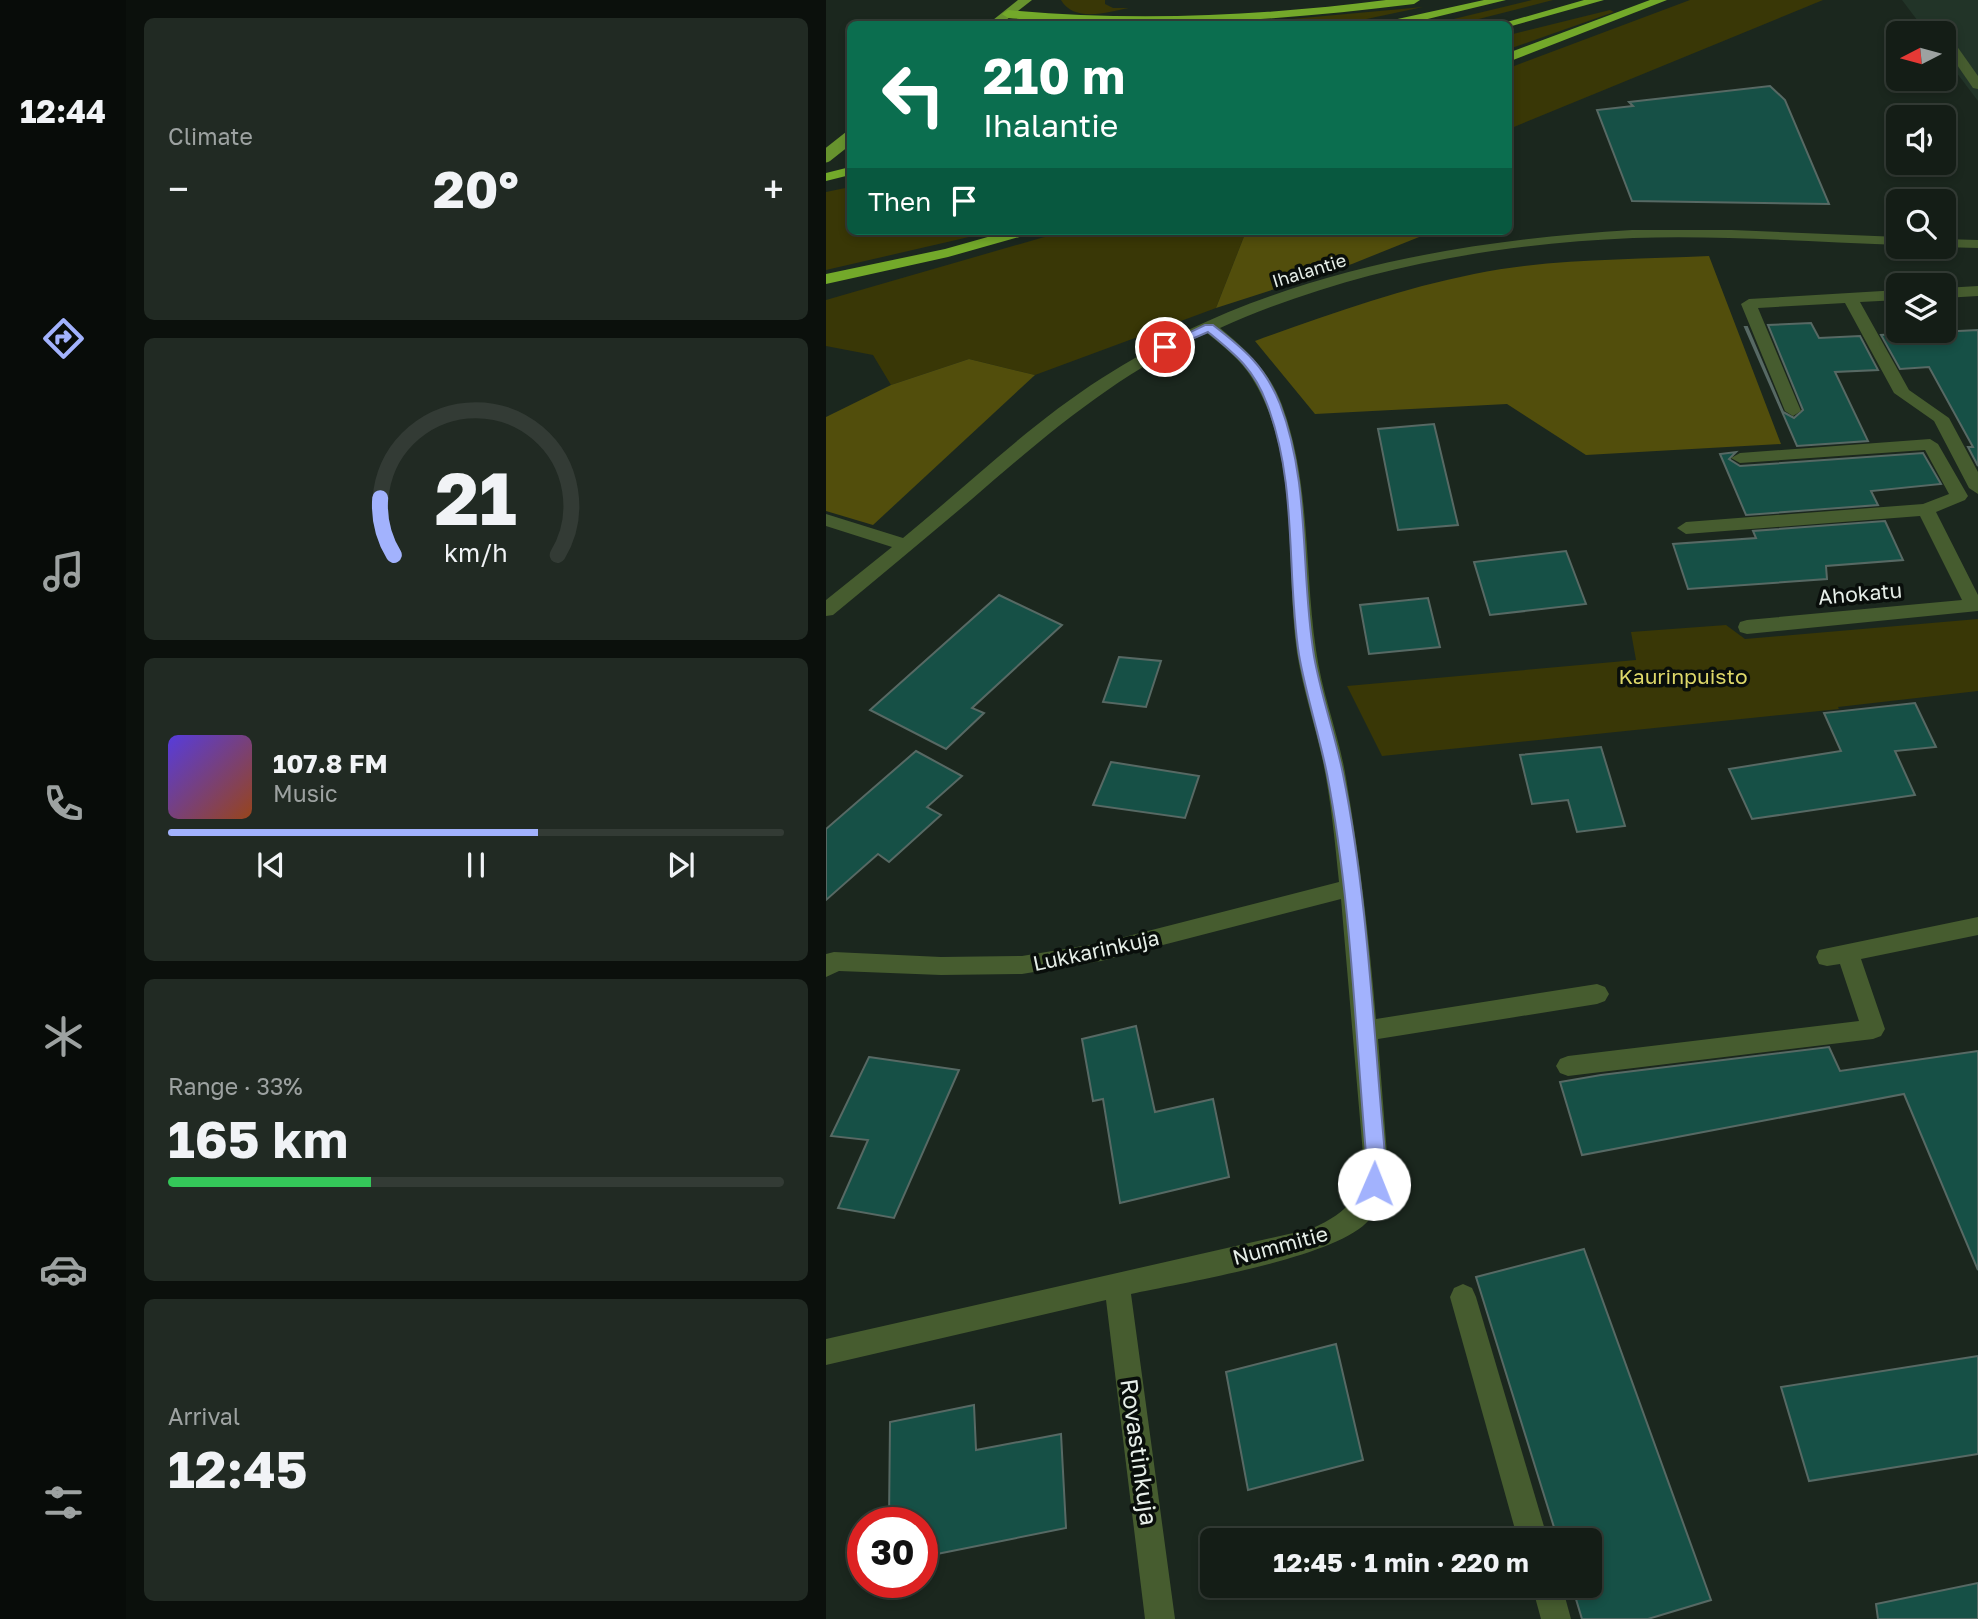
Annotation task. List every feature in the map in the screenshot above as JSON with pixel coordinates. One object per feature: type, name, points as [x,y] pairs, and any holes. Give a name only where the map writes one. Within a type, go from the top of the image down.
[{"type":"highway","points":[[1167,21],[1280,15],[1414,0]]},
{"type":"highway","points":[[1406,21],[1500,0]]},
{"type":"highway","points":[[1512,22],[1598,0]]},
{"type":"highway","points":[[1512,56],[1661,0]]},
{"type":"highway","points":[[1008,14],[1089,21]]},
{"type":"highway","points":[[826,148],[847,144]]},
{"type":"highway","points":[[826,177],[847,172]]},
{"type":"highway","points":[[826,279],[948,253],[1011,235]]},
{"type":"main road","points":[[998,21],[1026,0]]},
{"type":"main road","points":[[826,156],[847,139]]},
{"type":"street","points":[[1956,54],[1978,85]]},
{"type":"street","name":"Ihalantie","points":[[826,610],[1077,402],[1165,347],[1250,309],[1410,261],[1516,244],[1634,234],[1886,241]]},
{"type":"street","points":[[1956,243],[1978,244]]},
{"type":"street","points":[[1956,292],[1978,291]]},
{"type":"street","points":[[1793,411],[1749,304],[1886,296]]},
{"type":"street","points":[[1850,298],[1902,393],[1941,418],[1978,488]]},
{"type":"street","name":"Nummitie","points":[[826,1352],[1314,1240],[1345,1227],[1366,1207],[1374,1184],[1375,1154],[1352,888],[1335,775],[1307,655],[1295,499],[1286,446],[1264,381],[1249,359],[1209,327]]},
{"type":"street","points":[[1686,528],[1926,510],[1959,496],[1930,444],[1740,458]]},
{"type":"street","points":[[1926,510],[1976,606]]},
{"type":"street","points":[[826,520],[907,545]]},
{"type":"street","name":"Ahokatu","points":[[1747,627],[1976,606]]},
{"type":"street","name":"Lukkarinkuja","points":[[830,964],[1022,965],[1101,953],[1352,888]]},
{"type":"street","points":[[1568,1066],[1873,1029],[1838,955],[1978,926]]},
{"type":"street","points":[[1366,1031],[1597,994]]},
{"type":"street","name":"Rovastinkuja","points":[[1118,1285],[1160,1619]]},
{"type":"street","points":[[1463,1297],[1530,1528]]},
{"type":"street","points":[[1550,1598],[1556,1619]]},
{"type":"shaded area","points":[[1902,0],[1978,0],[1978,101],[1956,72],[1956,21],[1918,21]]},
{"type":"shaded area","points":[[1245,235],[1424,235],[1352,264],[1216,308]]},
{"type":"shaded area","points":[[1709,256],[1781,444],[1586,455],[1507,404],[1315,414],[1255,341],[1391,295],[1474,274],[1561,262]]},
{"type":"shaded area","points":[[969,359],[1035,375],[873,525],[826,511],[826,417],[891,385]]},
{"type":"green space","points":[[1061,0],[1105,0],[1105,4],[1113,8],[1129,8],[1083,14],[1074,12]]},
{"type":"green space","points":[[1532,0],[1553,0],[1471,21],[1445,21]]},
{"type":"green space","points":[[1690,0],[1823,0],[1512,128],[1512,67]]},
{"type":"green space","points":[[1423,7],[1357,21],[1270,21]]},
{"type":"green space","points":[[1610,10],[1614,12],[1512,48],[1512,34]]},
{"type":"green space","points":[[847,188],[847,235],[978,235],[826,270],[826,192]]},
{"type":"green space","points":[[1051,235],[1245,235],[1216,308],[1035,375],[969,359],[891,385],[873,355],[826,346],[826,300]]},
{"type":"green space","name":"Kaurinpuisto","points":[[1978,619],[1978,691],[1838,707],[1839,709],[1382,756],[1347,686],[1636,660],[1631,632],[1726,625],[1745,639]]},
{"type":"building","points":[[1770,86],[1785,100],[1829,204],[1632,201],[1597,110],[1633,106],[1629,102]]},
{"type":"building","points":[[1811,323],[1819,338],[1860,336],[1878,370],[1835,372],[1868,441],[1797,446],[1745,327],[1783,412],[1794,418],[1803,410],[1768,325]]},
{"type":"building","points":[[1978,330],[1978,466],[1968,447],[1973,447],[1929,367],[1900,369],[1881,335],[1886,335],[1886,343],[1956,343],[1956,331]]},
{"type":"building","points":[[1434,424],[1458,525],[1398,530],[1378,429]]},
{"type":"building","points":[[1736,452],[1729,459],[1740,466],[1923,453],[1941,484],[1871,491],[1878,505],[1746,515],[1720,454]]},
{"type":"building","points":[[1885,521],[1903,560],[1826,566],[1827,579],[1688,589],[1673,544],[1756,538],[1753,531]]},
{"type":"building","points":[[1566,551],[1586,604],[1490,615],[1474,562]]},
{"type":"building","points":[[999,595],[1062,625],[972,708],[984,713],[946,749],[870,710]]},
{"type":"building","points":[[1428,598],[1440,647],[1369,654],[1360,605]]},
{"type":"building","points":[[1119,657],[1161,661],[1146,707],[1103,702]]},
{"type":"building","points":[[1915,703],[1936,747],[1895,751],[1915,795],[1752,819],[1729,769],[1841,751],[1824,713]]},
{"type":"building","points":[[1601,747],[1625,826],[1577,832],[1568,800],[1532,804],[1520,755]]},
{"type":"building","points":[[916,751],[962,776],[927,807],[941,815],[889,862],[878,854],[826,900],[826,829]]},
{"type":"building","points":[[1111,762],[1199,776],[1185,818],[1093,805]]},
{"type":"building","points":[[1136,1026],[1155,1112],[1213,1099],[1229,1177],[1120,1203],[1103,1099],[1093,1101],[1082,1039]]},
{"type":"building","points":[[1829,1047],[1840,1071],[1978,1051],[1978,1270],[1904,1094],[1582,1155],[1560,1082],[1601,1075]]},
{"type":"building","points":[[869,1057],[959,1070],[894,1218],[838,1208],[868,1140],[831,1136]]},
{"type":"building","points":[[1584,1249],[1711,1600],[1648,1619],[1582,1619],[1576,1598],[1602,1598],[1602,1528],[1554,1528],[1476,1277]]},
{"type":"building","points":[[1336,1344],[1363,1460],[1248,1490],[1226,1372]]},
{"type":"building","points":[[1978,1356],[1978,1454],[1809,1481],[1781,1387]]},
{"type":"building","points":[[974,1405],[976,1450],[1061,1434],[1066,1528],[938,1554],[938,1507],[889,1507],[890,1422]]},
{"type":"building","points":[[1978,1583],[1978,1619],[1878,1619],[1876,1604]]},
{"type":"route","points":[[1165,347],[1209,327],[1249,359],[1264,381],[1286,446],[1295,499],[1298,568],[1307,655],[1335,775],[1352,888],[1366,1031],[1375,1154],[1374,1184]]}]
